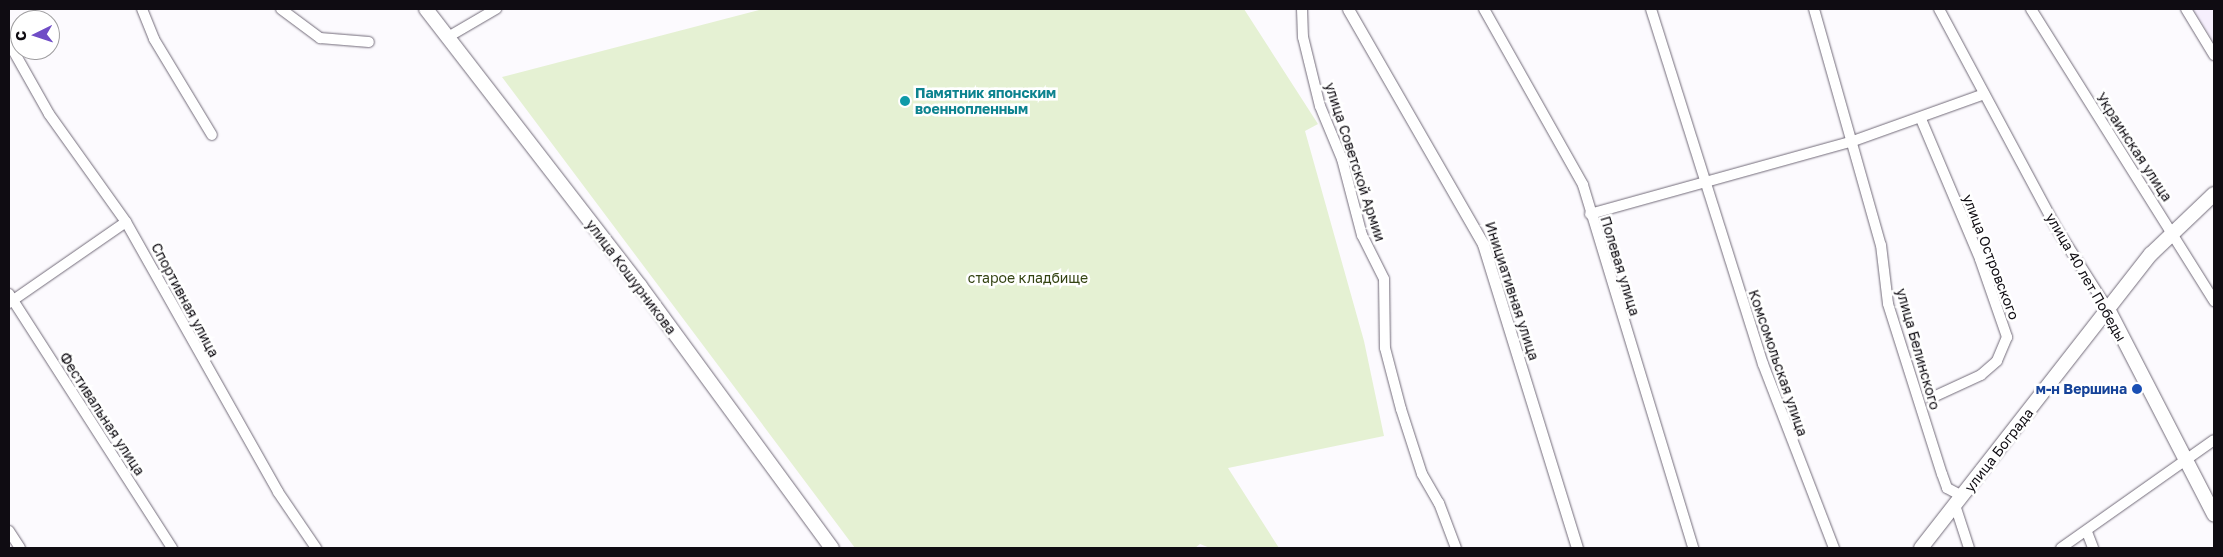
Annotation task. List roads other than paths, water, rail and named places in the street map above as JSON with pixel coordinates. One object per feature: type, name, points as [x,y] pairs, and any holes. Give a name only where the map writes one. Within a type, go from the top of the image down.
[{"type":"main road","name":"улица Кошурникова","points":[[426,9],[640,286],[832,548]]},
{"type":"main road","name":"улица Бограда","points":[[1921,548],[2109,311],[2151,254],[2214,194]]},
{"type":"main road","name":"улица 40 лет Победы","points":[[2109,311],[2214,514]]},
{"type":"street","points":[[142,9],[154,39],[212,135]]},
{"type":"street","points":[[280,9],[320,38],[370,42]]},
{"type":"street","points":[[448,38],[496,9]]},
{"type":"street","name":"улица Советской Армии","points":[[1302,9],[1303,37],[1320,106],[1342,159],[1362,236],[1384,279],[1386,348],[1401,409],[1422,474],[1439,503],[1456,548]]},
{"type":"street","name":"Инициативная улица","points":[[1348,9],[1483,244],[1577,548]]},
{"type":"street","name":"Полевая улица","points":[[1484,9],[1583,185],[1590,214],[1693,548]]},
{"type":"street","name":"Комсомольская улица","points":[[1651,9],[1704,184],[1783,423],[1834,548]]},
{"type":"street","name":"улица Белинского","points":[[1814,9],[1881,245],[1888,304],[1948,488],[1959,501],[1969,548]]},
{"type":"street","name":"улица 40 лет Победы","points":[[1938,9],[2057,229],[2109,311]]},
{"type":"street","name":"Украинская улица","points":[[2031,9],[2214,301]]},
{"type":"street","points":[[2186,9],[2214,55]]},
{"type":"street","name":"Спортивная улица","points":[[9,43],[49,114],[126,222],[278,492],[316,548]]},
{"type":"street","points":[[1590,214],[1704,184],[1853,141],[1921,120],[1984,94]]},
{"type":"street","name":"улица Островского","points":[[1921,120],[1980,259],[2007,337],[1996,361],[1981,375],[1931,398]]},
{"type":"street","points":[[10,299],[126,222]]},
{"type":"street","name":"Фестивальная улица","points":[[10,299],[172,548]]},
{"type":"street","points":[[2061,548],[2188,462],[2214,440]]},
{"type":"street","points":[[9,531],[20,548]]},
{"type":"street","points":[[2087,532],[2093,548]]},
{"type":"place","name":"Памятник японским военнопленным","points":[[905,101]]},
{"type":"place","name":"м-н Вершина","points":[[2137,389]]},
{"type":"park label","name":"старое кладбище","points":[[1028,278]]}]
